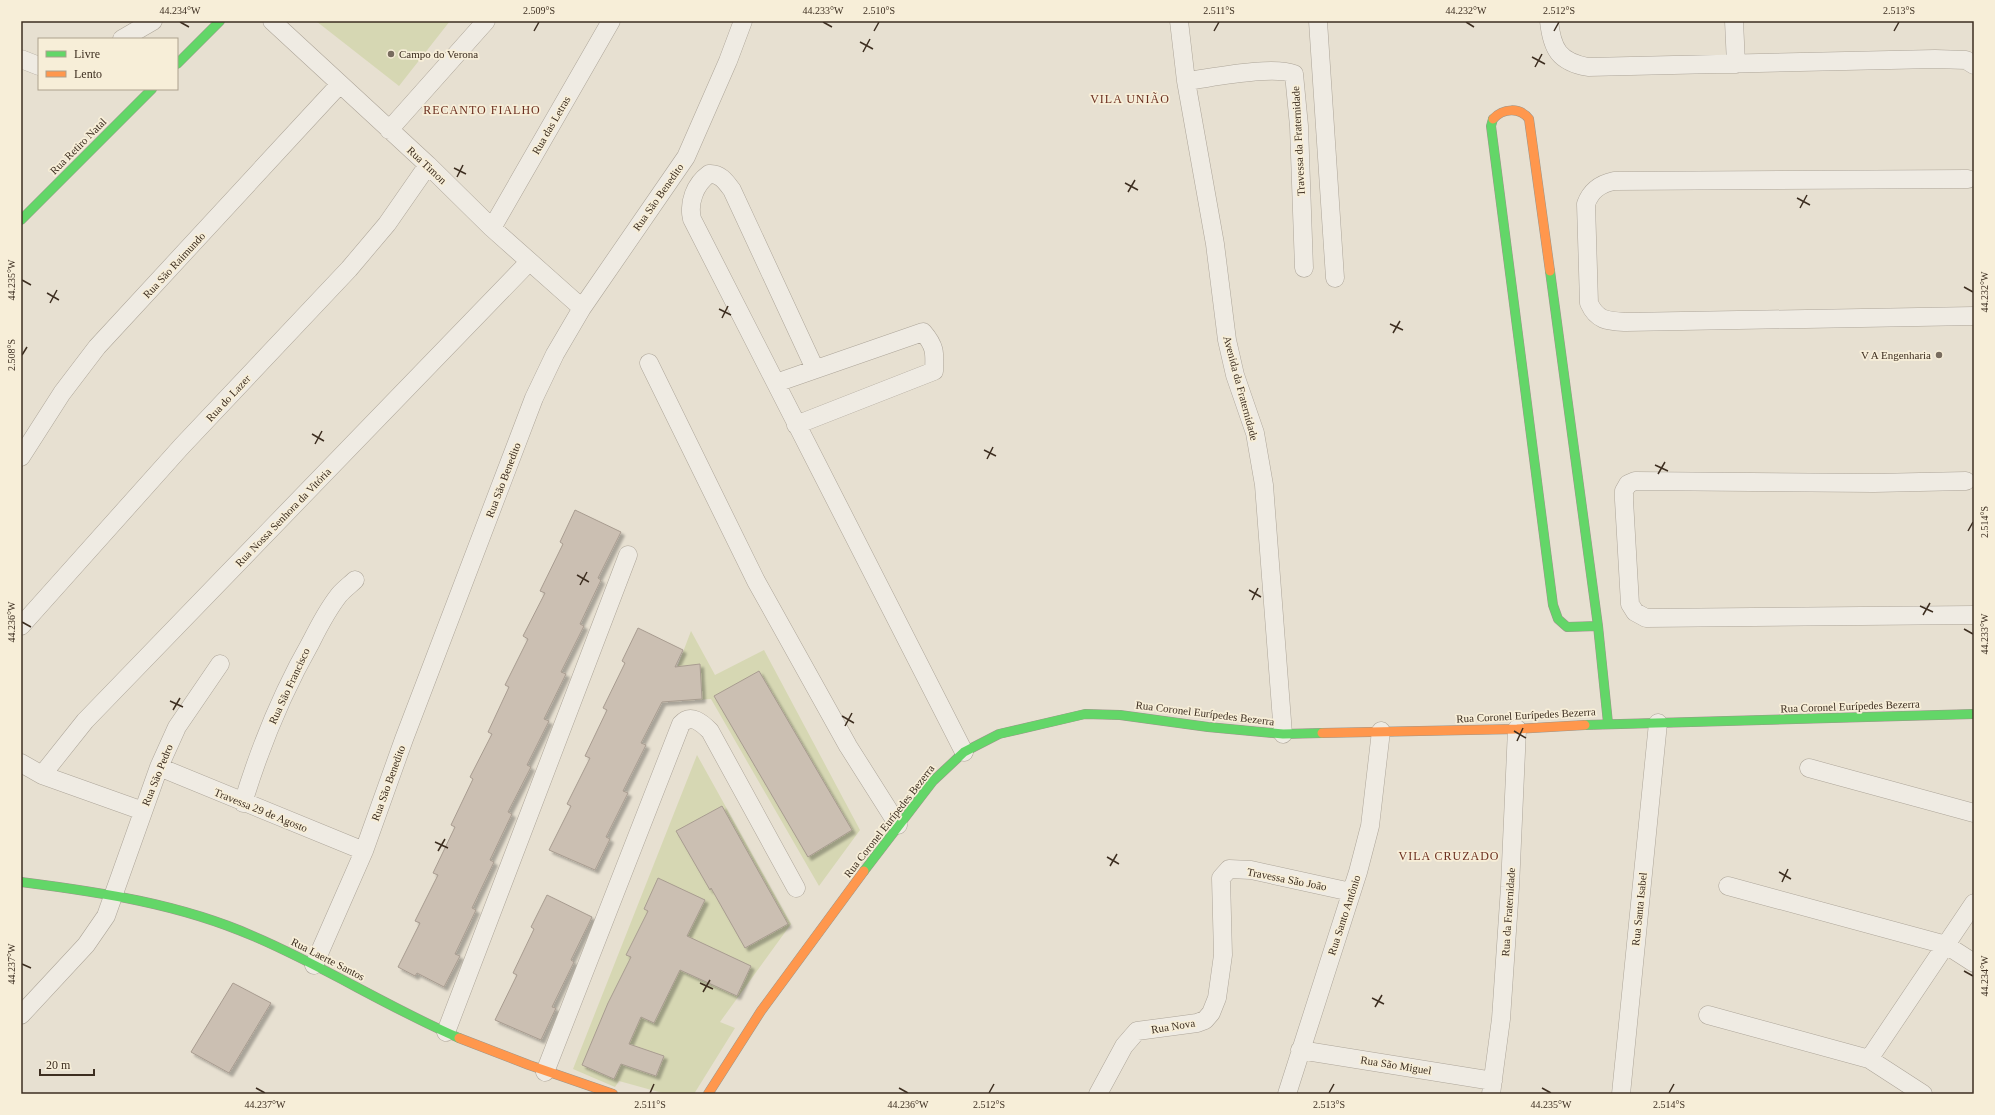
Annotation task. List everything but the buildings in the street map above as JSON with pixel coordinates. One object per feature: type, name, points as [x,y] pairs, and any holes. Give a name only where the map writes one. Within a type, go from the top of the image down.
[{"type":"street","points":[[124,38],[153,21]]},
{"type":"street","points":[[178,63],[220,21]]},
{"type":"street","name":"Rua Timon","points":[[272,21],[428,165],[492,228],[582,308]]},
{"type":"street","points":[[389,130],[486,21]]},
{"type":"street","name":"Rua das Letras","points":[[492,228],[611,21]]},
{"type":"street","name":"Rua São Benedito","points":[[314,965],[364,851],[404,739],[534,398],[555,354],[582,308],[686,157],[728,61],[743,21]]},
{"type":"street","name":"Avenida da Fraternidade","points":[[1179,21],[1186,81],[1215,244],[1227,340],[1235,375],[1255,433],[1264,485],[1283,734]]},
{"type":"street","points":[[1318,21],[1336,278]]},
{"type":"street","points":[[1549,21],[1551,37],[1558,52],[1564,60],[1576,65],[1588,67],[1935,59],[1966,60],[1974,65]]},
{"type":"street","points":[[1734,21],[1736,64]]},
{"type":"street","points":[[21,59],[38,66]]},
{"type":"street","name":"Travessa da Fraternidade","points":[[1186,81],[1268,71],[1286,71],[1294,74],[1300,126],[1304,268]]},
{"type":"street","name":"Rua São Raimundo","points":[[21,457],[62,393],[97,347],[340,84]]},
{"type":"street","name":"Rua Retiro Natal","points":[[21,220],[151,90]]},
{"type":"street","points":[[1598,626],[1567,627],[1558,619],[1553,605],[1491,126],[1495,115],[1499,112],[1520,110],[1524,112],[1529,119],[1598,626],[1608,723]]},
{"type":"street","name":"Rua do Lazer","points":[[21,626],[181,447],[349,269],[387,224],[428,165]]},
{"type":"street","points":[[815,369],[732,190],[726,181],[720,176],[709,174],[702,179],[691,201],[690,210],[692,219],[964,752]]},
{"type":"street","points":[[1968,179],[1606,182],[1595,189],[1589,196],[1586,204],[1589,303],[1593,312],[1601,318],[1608,321],[1626,322],[1974,316]]},
{"type":"street","name":"Rua Nossa Senhora da Vitória","points":[[42,775],[85,721],[529,262]]},
{"type":"street","points":[[776,383],[923,332],[932,342],[935,355],[934,371],[796,425]]},
{"type":"street","points":[[650,363],[756,581],[848,746],[898,825]]},
{"type":"street","points":[[1966,481],[1874,483],[1635,481],[1628,484],[1624,491],[1630,604],[1635,612],[1646,618],[1974,614]]},
{"type":"street","points":[[446,1032],[628,555]]},
{"type":"street","name":"Rua São Francisco","points":[[243,803],[254,767],[284,693],[302,657],[322,620],[340,594],[355,580]]},
{"type":"street","name":"Rua São Pedro","points":[[21,1015],[86,945],[106,916],[159,767],[177,727],[220,664]]},
{"type":"street","name":"Rua Coronel Eurípedes Bezerra","points":[[708,1094],[761,1011],[898,825],[933,781],[964,752],[999,734],[1085,714],[1120,715],[1208,727],[1283,734],[1517,729],[1608,723],[1658,723],[1974,714]]},
{"type":"street","points":[[545,1072],[681,724],[684,721],[692,719],[699,720],[710,731],[796,888]]},
{"type":"street","name":"Rua Santa Isabel","points":[[1621,1094],[1658,723]]},
{"type":"street","name":"Rua da Fraternidade","points":[[1492,1088],[1501,1019],[1510,888],[1517,729]]},
{"type":"street","name":"Rua Santo Antônio","points":[[1287,1094],[1351,892],[1370,826],[1381,731]]},
{"type":"street","points":[[21,763],[42,775],[143,811]]},
{"type":"street","name":"Travessa 29 de Agosto","points":[[159,767],[243,803],[364,851]]},
{"type":"street","points":[[1809,768],[1974,813]]},
{"type":"street","name":"Travessa São João","points":[[1224,873],[1229,870],[1251,870],[1351,892]]},
{"type":"street","name":"Rua Nova","points":[[1098,1094],[1124,1046],[1137,1031],[1197,1023],[1205,1020],[1211,1013],[1217,998],[1223,955],[1220,890],[1224,873]]},
{"type":"street","name":"Rua Laerte Santos","points":[[21,882],[113,894],[222,924],[262,939],[446,1032],[545,1072],[613,1094]]},
{"type":"street","points":[[1728,886],[1946,945],[1974,963]]},
{"type":"street","points":[[1869,1059],[1974,903]]},
{"type":"street","points":[[1708,1015],[1869,1059],[1923,1094]]},
{"type":"street","name":"Rua São Miguel","points":[[1300,1050],[1492,1088]]},
{"type":"green space","name":"Campo do Verona","points":[[316,21],[450,21],[399,86]]},
{"type":"green space","points":[[691,631],[715,675],[764,650],[860,830],[819,886],[711,699],[664,702]]},
{"type":"green space","points":[[697,755],[791,924],[720,1022],[735,1028],[694,1094],[666,1094],[619,1081],[615,1087],[573,1069]]},
{"type":"traffic: fast","points":[[178,63],[220,21]]},
{"type":"traffic: fast","points":[[21,220],[151,90]]},
{"type":"traffic: fast","points":[[1493,119],[1491,126],[1553,605],[1558,619],[1567,627],[1598,626]]},
{"type":"traffic: fast","points":[[1550,271],[1598,626],[1608,723]]},
{"type":"traffic: fast","points":[[864,871],[933,781],[964,752],[999,734],[1085,714],[1120,715],[1208,727],[1283,734],[1322,733]]},
{"type":"traffic: fast","points":[[1585,725],[1974,714]]},
{"type":"traffic: fast","points":[[21,882],[110,895],[168,907],[197,915],[253,936],[305,960],[407,1014],[459,1038]]},
{"type":"traffic: slow","points":[[1493,119],[1497,115],[1511,110],[1521,112],[1529,119],[1550,271]]},
{"type":"traffic: slow","points":[[1322,733],[1517,729],[1585,725]]},
{"type":"traffic: slow","points":[[708,1094],[761,1011],[864,871]]},
{"type":"traffic: slow","points":[[459,1038],[529,1065],[613,1094]]},
{"type":"place","name":"Campo do Verona","points":[[391,54]]},
{"type":"place","name":"V A Engenharia","points":[[1939,355]]},
{"type":"district","name":"VILA UNIÃO","points":[[1130,99]]},
{"type":"district","name":"RECANTO FIALHO","points":[[482,110]]},
{"type":"district","name":"VILA CRUZADO","points":[[1449,856]]}]
